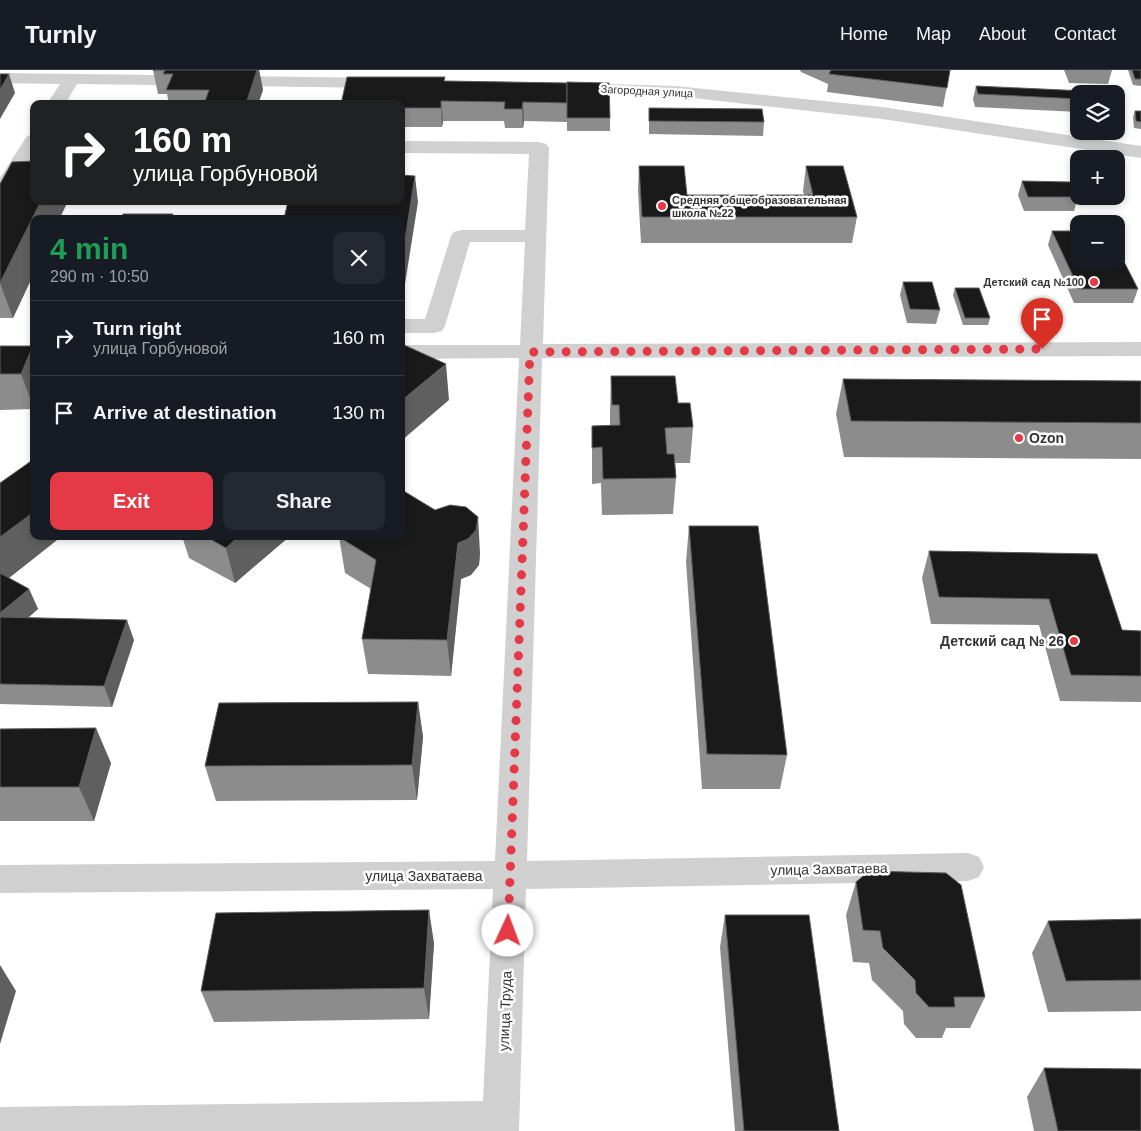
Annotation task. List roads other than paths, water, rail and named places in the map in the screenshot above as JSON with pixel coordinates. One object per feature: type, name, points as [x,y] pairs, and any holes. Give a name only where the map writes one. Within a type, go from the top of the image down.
[{"type":"street","points":[[0,78],[398,84]]},
{"type":"street","points":[[58,100],[71,80]]},
{"type":"street","name":"Загородная улица","points":[[556,87],[675,91],[882,112],[1141,152]]},
{"type":"street","points":[[0,194],[30,146]]},
{"type":"street","name":"улица Труда","points":[[405,147],[539,148],[500,1125]]},
{"type":"street","points":[[405,326],[434,326],[461,236],[535,236]]},
{"type":"street","points":[[405,352],[1141,349]]},
{"type":"street","name":"улица Захватаева","points":[[0,879],[511,875],[968,866]]},
{"type":"street","points":[[0,1126],[500,1125]]},
{"type":"place","name":"Средняя общеобразовательная школа №22","points":[[662,206]]},
{"type":"place","name":"Детский сад №100","points":[[1094,282]]},
{"type":"place","name":"Ozon","points":[[1019,438]]},
{"type":"place","name":"Детский сад № 26","points":[[1074,641]]}]
